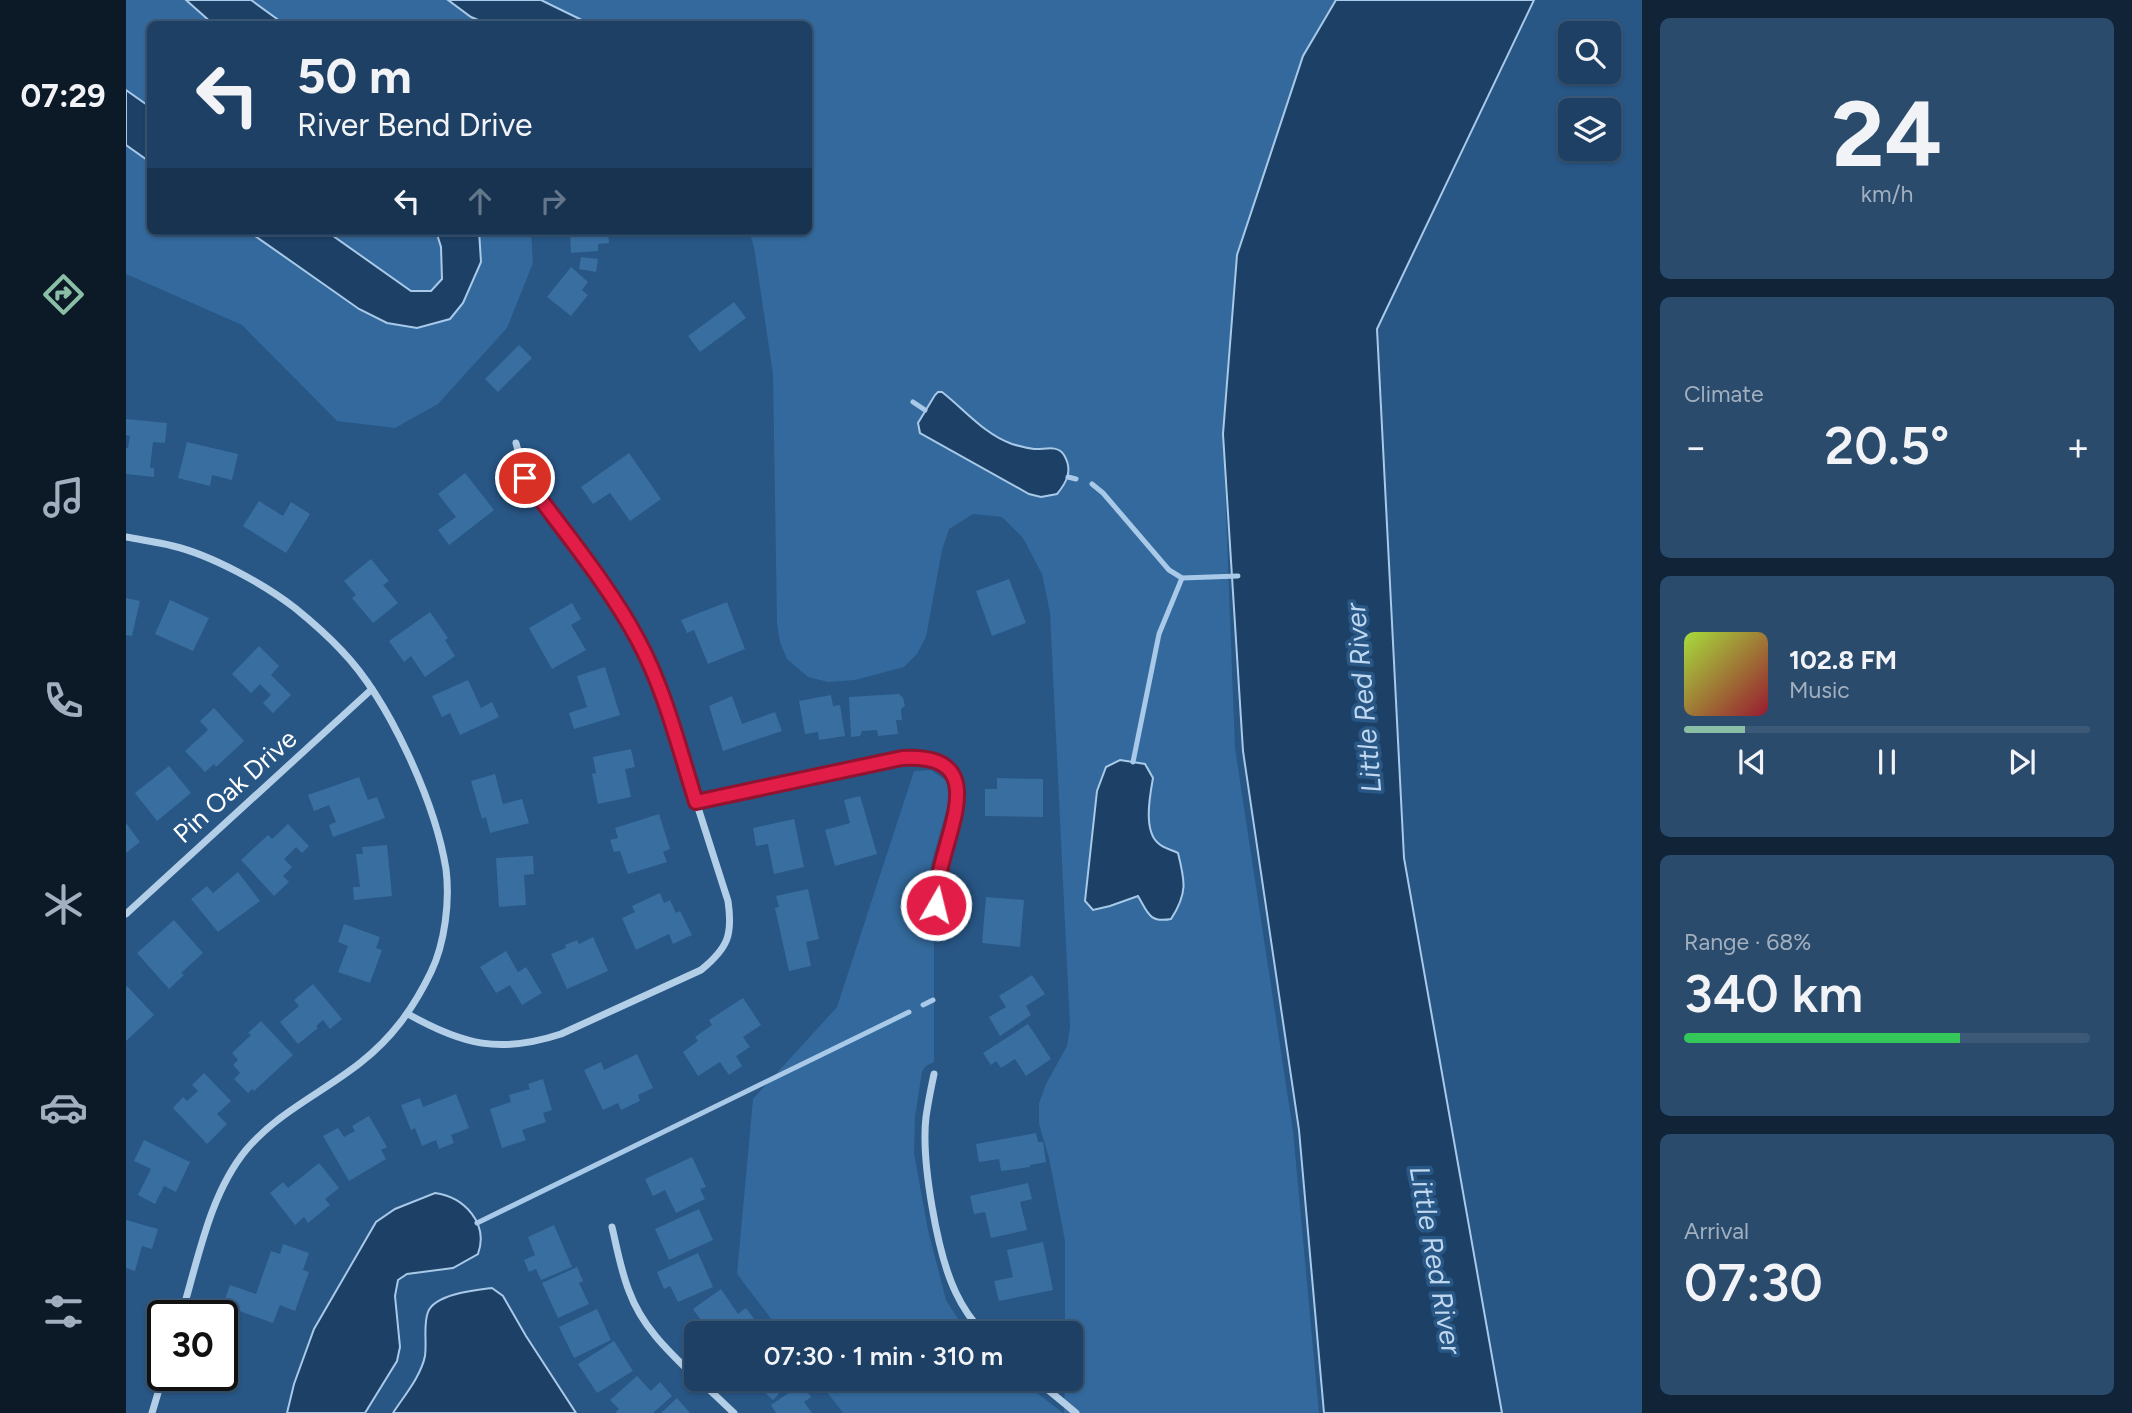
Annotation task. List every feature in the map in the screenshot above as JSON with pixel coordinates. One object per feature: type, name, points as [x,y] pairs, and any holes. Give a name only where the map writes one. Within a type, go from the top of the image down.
[{"type":"street","points":[[408,1014],[439,1031],[466,1041],[489,1045],[523,1044],[561,1034],[702,970],[717,957],[728,940],[731,922],[728,901],[658,683],[639,642],[616,603],[525,478],[516,443]]},
{"type":"street","points":[[126,537],[174,546],[257,582],[295,608],[343,651],[372,689],[411,762],[434,819],[446,870],[446,924],[432,970],[408,1014],[386,1040],[360,1064],[287,1112],[246,1150],[228,1176],[215,1202],[186,1300]]},
{"type":"street","name":"Pin Oak Drive","points":[[126,914],[372,689]]},
{"type":"street","points":[[696,802],[902,758],[921,757],[937,761],[954,776],[959,789],[936,905]]},
{"type":"street","points":[[934,1074],[926,1118],[926,1149],[934,1218],[955,1292],[973,1321]]},
{"type":"street","points":[[612,1227],[628,1291],[644,1322],[684,1366]]},
{"type":"street","points":[[152,1413],[159,1391]]},
{"type":"street","points":[[711,1391],[734,1413]]},
{"type":"street","points":[[1049,1391],[1076,1413]]},
{"type":"shaded area","points":[[126,0],[186,0],[210,21],[147,21],[147,105],[126,90]]},
{"type":"shaded area","points":[[251,0],[1336,0],[1303,57],[1237,255],[1223,434],[1235,748],[1293,1131],[1319,1413],[1064,1413],[1065,1391],[1083,1391],[1083,1321],[1065,1321],[1065,1241],[1049,1158],[1039,1124],[1039,1103],[1067,1046],[1070,1027],[1050,613],[1042,574],[1023,538],[1002,517],[973,514],[949,529],[942,550],[926,637],[917,654],[904,667],[855,680],[828,682],[808,677],[787,659],[780,642],[777,624],[773,374],[750,235],[812,235],[812,21],[280,21]]},
{"type":"shaded area","points":[[126,145],[147,160],[147,235],[254,235],[359,309],[387,323],[481,262],[479,235],[531,235],[533,263],[507,328],[438,404],[395,428],[337,421],[242,325],[126,274]]},
{"type":"shaded area","points":[[332,235],[437,235],[441,247],[442,279],[431,291],[411,291]]},
{"type":"shaded area","points":[[931,770],[947,781],[949,801],[931,865],[925,905],[928,912],[934,915],[934,1062],[922,1072],[915,1117],[914,1153],[928,1230],[946,1300],[959,1321],[773,1321],[737,1274],[753,1099],[837,1007],[914,771]]},
{"type":"shaded area","points":[[826,1391],[1035,1391],[1063,1413],[843,1413]]},
{"type":"water","points":[[186,0],[251,0],[280,21],[210,21]]},
{"type":"water","points":[[448,0],[541,0],[584,21],[481,21]]},
{"type":"water","name":"Little Red River","points":[[1336,0],[1534,0],[1377,329],[1404,858],[1502,1413],[1324,1413],[1299,1130],[1243,751],[1223,434],[1237,255],[1303,56]]},
{"type":"water","points":[[126,90],[147,105],[147,160],[126,145]]},
{"type":"water","points":[[254,235],[332,235],[411,291],[431,291],[442,279],[441,247],[437,235],[479,235],[481,262],[463,303],[450,319],[417,328],[387,323],[359,309]]},
{"type":"water","points":[[938,392],[942,392],[1002,440],[1029,448],[1054,449],[1061,452],[1067,460],[1068,471],[1064,485],[1057,494],[1041,497],[1029,494],[920,433],[918,423]]},
{"type":"water","points":[[1120,760],[1145,764],[1153,778],[1150,793],[1150,830],[1160,845],[1178,853],[1184,887],[1171,919],[1154,918],[1147,912],[1138,896],[1093,910],[1085,901],[1097,791],[1106,767]]},
{"type":"water","points":[[435,1193],[456,1200],[472,1213],[480,1232],[478,1254],[453,1268],[407,1274],[398,1280],[395,1296],[400,1347],[397,1361],[365,1413],[287,1413],[294,1384],[314,1329],[376,1222],[395,1209]]},
{"type":"water","points":[[492,1288],[503,1296],[576,1413],[393,1413],[412,1386],[423,1363],[425,1328],[432,1306],[457,1294]]},
{"type":"building","points":[[570,235],[608,235],[609,243],[598,244],[598,251],[571,253]]},
{"type":"building","points":[[581,257],[598,259],[596,272],[579,269]]},
{"type":"building","points":[[571,267],[588,282],[582,290],[588,295],[571,316],[547,297]]},
{"type":"building","points":[[734,302],[746,318],[700,352],[688,336]]},
{"type":"building","points":[[519,345],[532,358],[498,392],[485,379]]},
{"type":"building","points":[[126,419],[167,423],[165,443],[153,442],[150,468],[154,468],[154,477],[126,474],[126,448],[130,436],[126,435]]},
{"type":"building","points":[[187,442],[238,454],[232,480],[212,475],[210,486],[178,478]]},
{"type":"building","points":[[629,453],[661,499],[630,521],[610,493],[593,504],[581,487]]},
{"type":"building","points":[[465,473],[494,510],[449,545],[438,530],[456,517],[438,494]]},
{"type":"building","points":[[259,501],[283,516],[291,502],[310,514],[286,553],[243,526]]},
{"type":"building","points":[[371,559],[389,581],[383,585],[398,603],[373,623],[352,598],[356,595],[344,581]]},
{"type":"building","points":[[1009,579],[1026,623],[992,636],[976,591]]},
{"type":"building","points":[[126,598],[140,601],[132,636],[126,635]]},
{"type":"building","points":[[170,600],[209,618],[193,651],[155,634]]},
{"type":"building","points":[[727,602],[745,649],[708,664],[694,630],[687,633],[681,620]]},
{"type":"building","points":[[572,603],[581,619],[571,625],[586,650],[552,669],[529,628]]},
{"type":"building","points":[[430,612],[448,638],[445,640],[455,656],[425,677],[411,656],[404,662],[389,641]]},
{"type":"building","points":[[259,646],[279,666],[271,675],[291,695],[273,713],[263,703],[271,695],[260,684],[251,693],[232,674]]},
{"type":"building","points":[[605,667],[620,715],[574,729],[569,713],[587,707],[577,676]]},
{"type":"building","points":[[468,680],[481,708],[492,702],[499,717],[460,735],[450,713],[442,717],[432,696]]},
{"type":"building","points":[[899,694],[905,706],[901,709],[902,720],[896,720],[898,734],[878,736],[877,730],[862,731],[860,736],[851,737],[849,697]]},
{"type":"building","points":[[831,695],[833,706],[840,705],[845,736],[819,740],[818,732],[805,734],[799,701]]},
{"type":"building","points":[[732,696],[742,724],[775,712],[782,731],[723,751],[709,706]]},
{"type":"building","points":[[214,708],[244,741],[216,767],[214,764],[205,772],[185,751],[208,730],[200,721]]},
{"type":"building","points":[[631,749],[635,767],[625,769],[631,797],[598,804],[592,774],[596,773],[593,757]]},
{"type":"building","points":[[169,766],[191,793],[157,821],[135,793]]},
{"type":"building","points":[[495,774],[503,804],[522,799],[529,823],[490,833],[486,817],[482,819],[471,781]]},
{"type":"building","points":[[359,777],[368,800],[377,797],[385,818],[333,837],[329,825],[336,822],[329,805],[314,811],[308,795]]},
{"type":"building","points":[[997,778],[1043,779],[1043,817],[985,816],[985,789],[997,789]]},
{"type":"building","points":[[860,796],[877,854],[835,866],[825,830],[850,823],[844,800]]},
{"type":"building","points":[[659,814],[670,849],[663,852],[667,862],[628,874],[620,851],[614,852],[610,840],[618,838],[615,828]]},
{"type":"building","points":[[794,819],[804,867],[774,874],[768,844],[756,846],[753,828]]},
{"type":"building","points":[[126,823],[140,842],[126,853]]},
{"type":"building","points":[[288,824],[309,846],[302,853],[296,847],[284,859],[292,867],[283,876],[289,882],[274,896],[241,860],[268,835],[272,839]]},
{"type":"building","points":[[387,845],[392,896],[354,900],[353,887],[360,887],[356,854],[363,854],[362,847]]},
{"type":"building","points":[[533,856],[534,874],[524,875],[526,905],[499,907],[496,858]]},
{"type":"building","points":[[238,872],[260,901],[218,932],[191,899],[207,886],[213,893]]},
{"type":"building","points":[[808,889],[819,939],[806,942],[811,966],[789,971],[775,908],[779,907],[776,896]]},
{"type":"building","points":[[660,893],[664,903],[670,900],[676,913],[680,911],[692,935],[673,944],[669,934],[636,950],[622,918],[635,912],[632,906]]},
{"type":"building","points":[[986,897],[1024,900],[1020,947],[982,943]]},
{"type":"building","points":[[174,920],[203,953],[181,973],[184,975],[169,989],[137,953]]},
{"type":"building","points":[[344,924],[380,937],[376,948],[382,950],[370,983],[338,972],[348,946],[338,942]]},
{"type":"building","points":[[593,937],[608,971],[567,989],[551,954],[577,940],[579,944]]},
{"type":"building","points":[[506,951],[518,972],[526,967],[542,993],[522,1005],[510,985],[496,993],[480,967]]},
{"type":"building","points":[[1032,975],[1045,994],[1026,1006],[1031,1015],[1000,1036],[989,1017],[1006,1007],[999,996]]},
{"type":"building","points":[[313,984],[342,1019],[330,1029],[323,1020],[316,1026],[318,1028],[298,1044],[280,1022],[299,1006],[294,1000]]},
{"type":"building","points":[[127,986],[154,1015],[126,1041],[126,988]]},
{"type":"building","points":[[743,998],[761,1025],[743,1037],[750,1047],[736,1056],[742,1066],[729,1075],[720,1062],[698,1076],[683,1052],[698,1041],[695,1037],[712,1025],[709,1020]]},
{"type":"building","points":[[261,1021],[293,1055],[254,1091],[252,1089],[248,1093],[234,1079],[240,1073],[233,1065],[238,1060],[232,1053]]},
{"type":"building","points":[[1028,1024],[1051,1059],[1026,1076],[1015,1059],[1001,1068],[996,1061],[991,1065],[983,1053]]},
{"type":"building","points":[[637,1054],[653,1088],[638,1095],[640,1101],[621,1110],[618,1103],[603,1110],[584,1070],[601,1062],[604,1070]]},
{"type":"building","points":[[204,1073],[231,1101],[217,1114],[227,1124],[207,1144],[173,1108],[183,1097],[187,1101],[198,1091],[192,1085]]},
{"type":"building","points":[[543,1079],[552,1110],[543,1113],[546,1122],[522,1130],[526,1140],[502,1148],[490,1109],[511,1102],[509,1095],[530,1089],[528,1084]]},
{"type":"building","points":[[456,1094],[469,1128],[451,1135],[454,1143],[439,1149],[436,1140],[422,1146],[415,1128],[411,1130],[401,1105],[420,1098],[423,1107]]},
{"type":"building","points":[[369,1116],[387,1147],[381,1150],[386,1159],[349,1181],[323,1136],[338,1128],[344,1137],[355,1131],[352,1126]]},
{"type":"building","points":[[1036,1133],[1038,1142],[1043,1142],[1046,1162],[1001,1171],[999,1159],[979,1162],[976,1144]]},
{"type":"building","points":[[144,1140],[190,1162],[176,1192],[164,1186],[155,1204],[138,1195],[151,1169],[134,1161]]},
{"type":"building","points":[[692,1157],[706,1187],[700,1189],[705,1199],[676,1213],[665,1190],[653,1196],[645,1179]]},
{"type":"building","points":[[319,1163],[339,1188],[325,1199],[330,1205],[308,1223],[304,1217],[295,1225],[270,1193],[283,1182],[288,1188]]},
{"type":"building","points":[[1028,1183],[1032,1199],[1020,1202],[1027,1230],[991,1238],[985,1212],[974,1214],[970,1196]]},
{"type":"building","points":[[699,1209],[713,1240],[669,1260],[655,1229]]},
{"type":"building","points":[[126,1220],[158,1229],[152,1249],[142,1246],[135,1271],[126,1268]]},
{"type":"building","points":[[554,1225],[572,1267],[541,1280],[536,1269],[529,1272],[524,1260],[535,1255],[528,1237]]},
{"type":"building","points":[[1043,1242],[1053,1290],[999,1301],[994,1281],[1013,1277],[1007,1250]]},
{"type":"building","points":[[283,1244],[309,1253],[303,1270],[309,1272],[295,1311],[280,1305],[273,1323],[238,1310],[238,1300],[225,1300],[230,1285],[256,1294],[271,1251],[280,1254]]},
{"type":"building","points":[[698,1253],[713,1287],[678,1302],[670,1286],[664,1289],[657,1272]]},
{"type":"building","points":[[577,1267],[583,1281],[579,1283],[589,1304],[558,1318],[542,1283]]},
{"type":"building","points":[[721,1289],[738,1314],[746,1308],[756,1321],[702,1321],[693,1309]]},
{"type":"building","points":[[597,1309],[611,1340],[574,1358],[559,1327]]},
{"type":"building","points":[[614,1341],[633,1371],[597,1393],[578,1364]]},
{"type":"building","points":[[637,1376],[651,1391],[660,1382],[672,1396],[653,1413],[615,1413],[619,1409],[610,1400]]},
{"type":"building","points":[[763,1391],[782,1391],[773,1400]]},
{"type":"building","points":[[792,1391],[807,1391],[811,1397],[804,1402],[812,1413],[776,1413],[771,1405]]},
{"type":"building","points":[[677,1398],[690,1413],[661,1413]]},
{"type":"waterway","points":[[913,402],[925,410]]},
{"type":"waterway","points":[[1068,477],[1076,479]]},
{"type":"waterway","points":[[1092,484],[1103,493],[1169,570],[1182,578],[1238,576]]},
{"type":"waterway","points":[[1133,762],[1159,634],[1182,578]]},
{"type":"waterway","points":[[923,1005],[933,1000]]},
{"type":"waterway","points":[[477,1223],[909,1012]]},
{"type":"route","points":[[525,478],[616,603],[639,642],[658,683],[696,802],[902,758],[921,757],[937,761],[954,776],[959,789],[958,804],[941,870],[936,905]]}]
